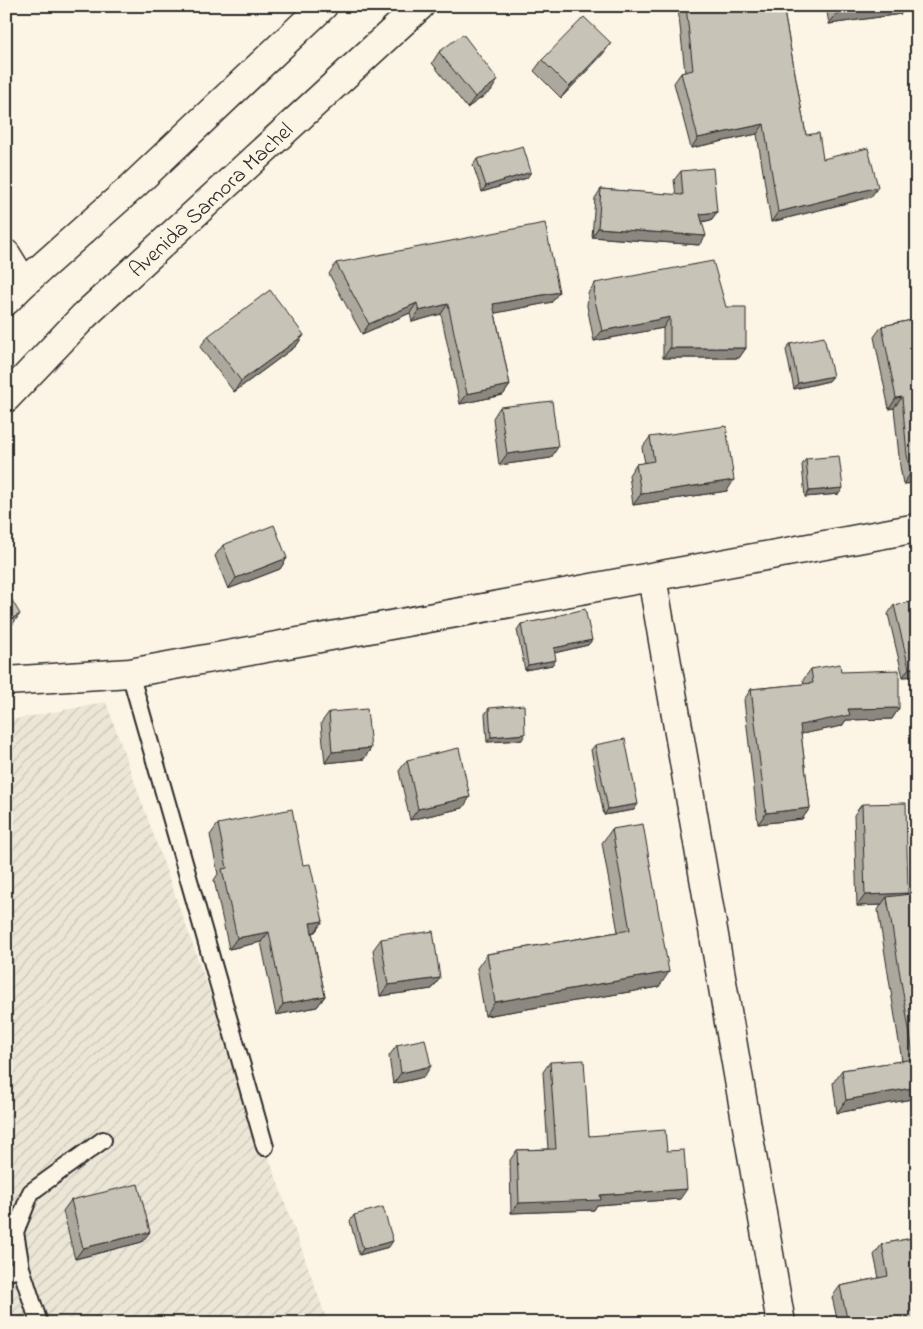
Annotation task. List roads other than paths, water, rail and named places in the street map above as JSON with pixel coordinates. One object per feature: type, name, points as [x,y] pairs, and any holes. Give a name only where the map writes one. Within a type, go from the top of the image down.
[{"type":"main road","points":[[6,254],[15,292],[133,186],[323,6]]},
{"type":"main road","name":"Avenida Samora Machel","points":[[6,398],[84,316],[420,6]]},
{"type":"main road","points":[[6,682],[130,672],[917,528]]},
{"type":"main road","points":[[652,577],[781,1323]]},
{"type":"lane","points":[[130,672],[265,1147]]},
{"type":"lane","points":[[39,1323],[14,1270],[15,1232],[31,1192],[103,1140]]}]
